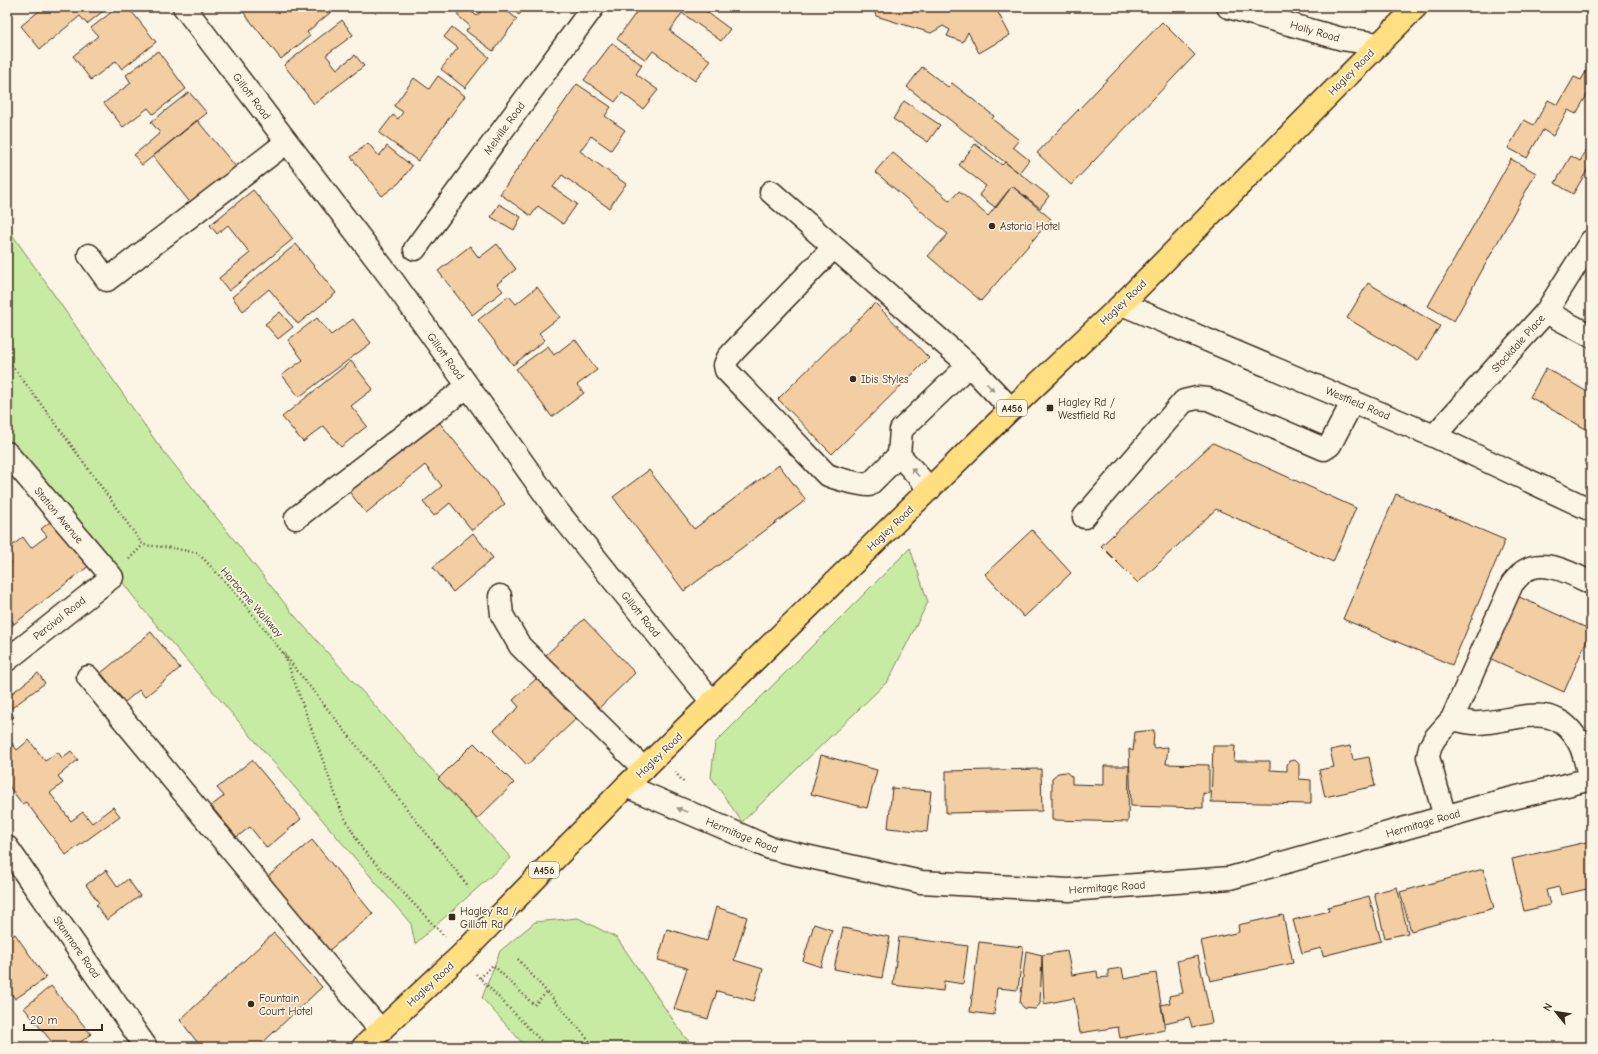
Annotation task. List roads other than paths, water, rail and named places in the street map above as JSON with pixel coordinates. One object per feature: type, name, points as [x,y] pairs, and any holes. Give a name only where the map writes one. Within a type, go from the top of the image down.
[{"type":"highway","name":"Hagley Road","points":[[363,1047],[462,954],[626,786],[930,488],[1122,304],[1416,7]]},
{"type":"street","name":"Gillott Road","points":[[184,7],[390,277],[555,508],[712,702]]},
{"type":"street","name":"Melville Road","points":[[415,249],[593,7]]},
{"type":"street","name":"Holly Road","points":[[1228,7],[1342,39],[1379,44]]},
{"type":"street","points":[[89,255],[107,280],[287,142]]},
{"type":"street","points":[[771,192],[969,365],[1011,409]]},
{"type":"street","name":"Stockdale Place","points":[[1434,436],[1546,312],[1591,241]]},
{"type":"street","points":[[834,247],[728,358],[725,365],[726,370],[826,474],[832,478],[862,485],[869,485],[899,455],[901,430],[969,365]]},
{"type":"street","name":"Westfield Road","points":[[1122,304],[1434,436],[1591,510]]},
{"type":"street","points":[[1546,312],[1591,336]]},
{"type":"street","points":[[296,518],[468,386]]},
{"type":"street","points":[[1084,517],[1184,401],[1197,398],[1208,399],[1324,449],[1330,445],[1353,401]]},
{"type":"street","name":"Station Avenue","points":[[7,453],[112,577]]},
{"type":"street","points":[[899,455],[930,488]]},
{"type":"street","points":[[1445,816],[1428,757],[1430,747],[1435,738],[1452,719],[1512,584],[1524,571],[1538,567],[1554,567],[1569,572],[1591,583]]},
{"type":"street","name":"Percival Road","points":[[7,660],[112,577]]},
{"type":"street","points":[[500,596],[502,615],[520,646],[644,769]]},
{"type":"street","points":[[88,678],[380,1031]]},
{"type":"street","points":[[1452,719],[1478,723],[1521,716],[1538,715],[1557,719],[1569,729],[1581,747],[1590,779]]},
{"type":"street","name":"Hermitage Road","points":[[626,786],[770,848],[921,882],[1069,890],[1230,878],[1445,816],[1590,779]]},
{"type":"street","name":"Stanmore Road","points":[[7,847],[146,1047]]},
{"type":"place","name":"Astoria Hotel","points":[[992,226]]},
{"type":"place","name":"Ibis Styles","points":[[853,379]]},
{"type":"place","name":"Hagley Rd / Westfield Rd","points":[[1050,408]]},
{"type":"place","name":"Hagley Rd / Gillott Rd","points":[[452,917]]},
{"type":"place","name":"Fountain Court Hotel","points":[[251,1004]]}]
